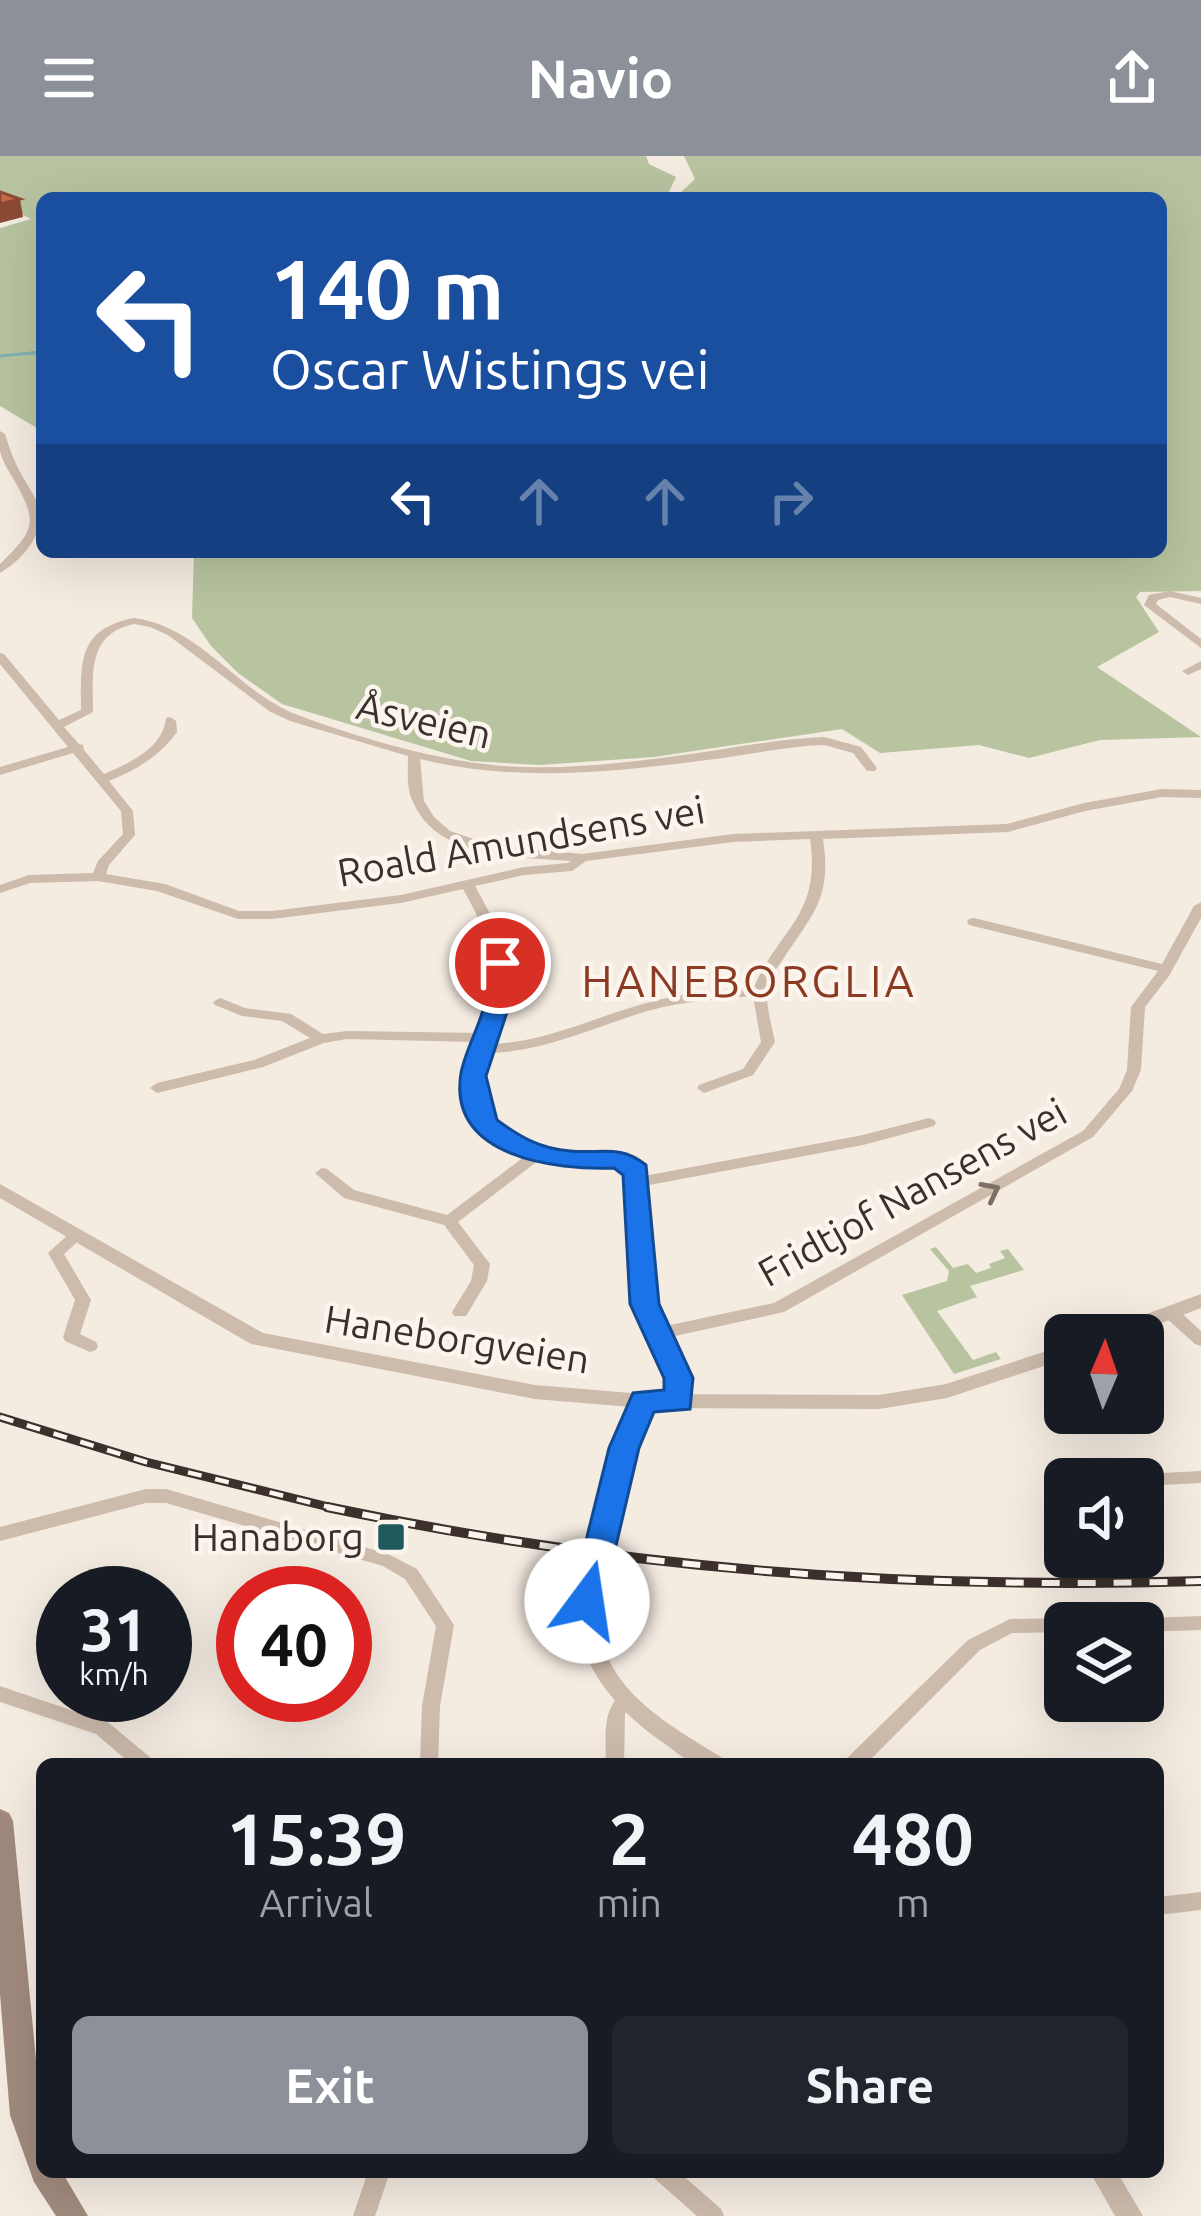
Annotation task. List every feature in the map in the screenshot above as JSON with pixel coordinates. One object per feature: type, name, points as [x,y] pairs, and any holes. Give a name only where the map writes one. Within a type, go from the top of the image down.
[{"type":"main road","points":[[0,1821],[23,2097],[36,2142]]},
{"type":"main road","points":[[50,2178],[73,2216]]},
{"type":"street","points":[[0,434],[5,461],[36,508]]},
{"type":"street","points":[[0,569],[30,540],[36,523]]},
{"type":"street","points":[[1201,602],[1170,594],[1150,600],[1162,619],[1201,645]]},
{"type":"street","name":"Åsveien","points":[[60,724],[87,712],[88,653],[97,637],[112,626],[144,621],[164,626],[263,706],[414,753],[502,770],[582,769],[824,740],[856,750],[871,768]]},
{"type":"street","points":[[0,656],[127,811],[130,826],[98,877]]},
{"type":"street","points":[[104,779],[166,741],[172,732],[170,721]]},
{"type":"street","points":[[0,771],[79,748]]},
{"type":"street","points":[[414,753],[418,803],[445,831],[516,856],[582,858]]},
{"type":"street","name":"Roald Amundsens vei","points":[[0,889],[29,879],[98,877],[160,886],[211,908],[251,916],[468,886],[524,872],[572,867],[582,858],[733,838],[1008,828],[1142,796],[1201,794]]},
{"type":"street","points":[[704,1088],[748,1072],[768,1042],[759,991],[766,971],[816,896],[820,874],[816,834]]},
{"type":"street","points":[[468,886],[500,963],[497,1006],[473,1076],[486,1125],[536,1155],[620,1159],[636,1172],[644,1304],[675,1369],[679,1401]]},
{"type":"street","name":"Fridtjof Nansens vei","points":[[656,1334],[724,1324],[778,1309],[1079,1140],[1125,1091],[1133,1070],[1138,1007],[1166,969],[1201,906]]},
{"type":"street","points":[[974,922],[1166,969]]},
{"type":"street","points":[[157,1088],[290,1055],[321,1039],[400,1033],[530,1047],[669,1002],[759,991]]},
{"type":"street","points":[[220,1002],[242,1012],[286,1017],[321,1039]]},
{"type":"street","points":[[639,1182],[863,1140],[928,1123]]},
{"type":"street","points":[[449,1221],[536,1155]]},
{"type":"street","points":[[322,1173],[349,1194],[449,1221],[482,1264],[479,1281],[460,1312]]},
{"type":"street","name":"Haneborgveien","points":[[0,1190],[258,1339],[535,1392],[643,1401],[879,1402],[947,1391],[1044,1359]]},
{"type":"street","points":[[76,1236],[56,1252],[83,1300],[71,1337],[90,1346]]},
{"type":"street","points":[[1164,1314],[1201,1301]]},
{"type":"street","points":[[1170,1312],[1201,1340]]},
{"type":"street","points":[[643,1401],[617,1469],[592,1579],[587,1640],[625,1699],[704,1758]]},
{"type":"street","points":[[1164,1479],[1201,1477]]},
{"type":"street","points":[[0,1534],[127,1500],[166,1496],[388,1561],[411,1574],[445,1625],[431,1706],[429,1758]]},
{"type":"street","points":[[1164,1624],[1201,1623]]},
{"type":"street","points":[[860,1758],[974,1646],[1010,1626],[1044,1625]]},
{"type":"street","points":[[0,1694],[102,1728],[137,1758]]},
{"type":"street","points":[[615,1758],[615,1718],[625,1699]]},
{"type":"street","points":[[1164,1905],[1201,1901]]},
{"type":"street","points":[[364,2216],[377,2178]]},
{"type":"street","points":[[670,2178],[713,2216]]},
{"type":"street","points":[[1107,2178],[1130,2216]]},
{"type":"green space","points":[[0,156],[646,156],[649,164],[676,177],[669,192],[36,192],[36,427],[0,406],[0,228],[31,219],[0,203]]},
{"type":"green space","points":[[684,156],[1201,156],[1201,591],[1140,592],[1136,597],[1159,632],[1097,667],[1201,737],[1100,740],[1029,758],[979,745],[880,753],[842,729],[654,757],[540,765],[471,761],[282,704],[238,673],[192,618],[194,558],[1167,558],[1167,192],[681,192],[695,179]]},
{"type":"green space","points":[[936,1247],[953,1268],[968,1264],[976,1273],[1005,1258],[1000,1251],[1008,1249],[1024,1270],[970,1286],[977,1297],[937,1311],[973,1360],[996,1352],[1001,1359],[954,1374],[902,1295],[947,1281],[949,1271],[930,1249]]},
{"type":"building","points":[[0,192],[20,199],[0,204]]},
{"type":"waterway","points":[[0,356],[36,353]]},
{"type":"railway","points":[[0,1417],[146,1462],[335,1509]]},
{"type":"railway","points":[[327,1507],[335,1509]]},
{"type":"railway","points":[[335,1509],[546,1546],[762,1571],[979,1582],[1201,1581]]},
{"type":"railway","points":[[335,1509],[341,1510]]},
{"type":"place","name":"Hanaborg","points":[[391,1537]]},
{"type":"district","name":"HANEBORGLIA","points":[[749,981]]},
{"type":"route","points":[[500,963],[497,1006],[473,1076],[478,1108],[486,1125],[519,1149],[551,1159],[620,1159],[636,1172],[644,1304],[649,1323],[679,1378],[679,1401],[643,1401],[617,1469],[587,1601]]}]
